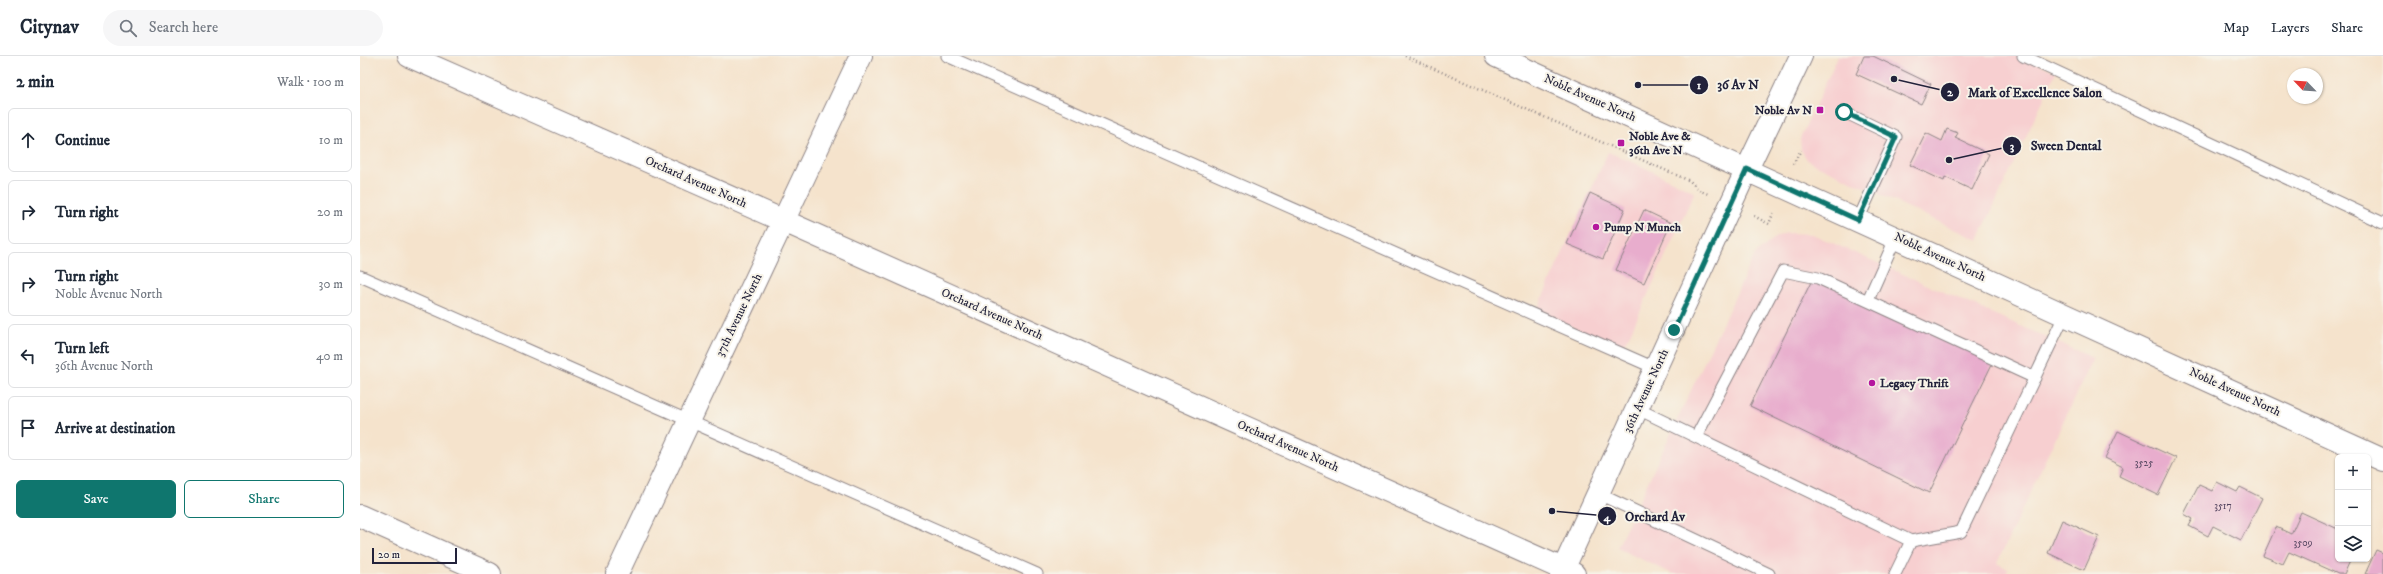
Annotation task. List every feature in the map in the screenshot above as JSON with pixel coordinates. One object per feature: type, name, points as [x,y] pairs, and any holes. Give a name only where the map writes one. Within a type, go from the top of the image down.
[{"type":"street","name":"Orchard Avenue North","points":[[409,56],[784,221],[1566,572]]},
{"type":"street","name":"37th Avenue North","points":[[617,574],[861,56]]},
{"type":"street","name":"Noble Avenue North","points":[[1496,56],[1747,169],[2383,460]]},
{"type":"street","name":"36th Avenue North","points":[[1566,572],[1599,494],[1747,169],[1802,56]]},
{"type":"street","points":[[360,516],[490,574]]},
{"type":"lane","points":[[947,56],[1657,369]]},
{"type":"lane","points":[[2023,56],[2383,223]]},
{"type":"lane","points":[[1844,112],[1896,137],[1858,220]]},
{"type":"lane","points":[[1868,300],[1896,237]]},
{"type":"lane","points":[[1696,437],[1783,271],[1818,278],[2035,378]]},
{"type":"lane","points":[[360,276],[1037,574]]},
{"type":"lane","points":[[1638,409],[1911,541],[1961,532],[2065,314]]},
{"type":"lane","points":[[1599,494],[1769,574]]},
{"type":"lane","points":[[1895,574],[1911,541]]},
{"type":"path","points":[[1406,56],[1690,181],[1700,190]]},
{"type":"shaded area","points":[[1838,56],[2023,56],[2056,72],[1978,240],[1808,161],[1801,150],[1800,139]]},
{"type":"shaded area","points":[[1608,152],[1637,164],[1691,190],[1694,193],[1630,334],[1620,350],[1537,310]]},
{"type":"shaded area","points":[[1786,233],[1812,234],[2093,358],[1997,563],[2008,569],[2005,574],[1673,574],[1617,548],[1755,254],[1776,237]]},
{"type":"building","points":[[1864,56],[1873,56],[1931,84],[1921,104],[1856,74]]},
{"type":"building","points":[[1947,129],[1958,133],[1955,138],[1989,154],[1972,190],[1945,177],[1944,181],[1910,165],[1926,133],[1942,141]]},
{"type":"building","name":"Pump N Munch","points":[[1590,193],[1625,209],[1603,259],[1567,244]]},
{"type":"building","points":[[1644,210],[1671,223],[1644,283],[1616,270]]},
{"type":"building","name":"Legacy Thrift","points":[[1813,278],[1994,360],[1929,493],[1750,406]]},
{"type":"building","points":[[2118,431],[2176,458],[2158,495],[2119,476],[2123,467],[2105,458]]},
{"type":"building","points":[[2217,482],[2237,492],[2240,487],[2262,498],[2241,540],[2213,526],[2208,536],[2189,526],[2193,519],[2184,514],[2199,485],[2212,491]]},
{"type":"building","points":[[2301,512],[2335,528],[2335,562],[2350,562],[2344,574],[2338,574],[2289,552],[2283,564],[2263,556],[2276,527],[2291,534]]},
{"type":"building","points":[[2062,520],[2099,537],[2084,570],[2048,553]]},
{"type":"building","points":[[2376,550],[2383,553],[2383,574],[2365,574]]},
{"type":"place","name":"Mark of Excellence Salon","points":[[1894,79]]},
{"type":"place","name":"36 Av N","points":[[1638,85]]},
{"type":"place","name":"Noble Av N","points":[[1820,110]]},
{"type":"place","name":"Noble Ave & 36th Ave N","points":[[1621,143]]},
{"type":"place","name":"Sween Dental","points":[[1949,160]]},
{"type":"place","name":"Pump N Munch","points":[[1596,227]]},
{"type":"place","name":"Legacy Thrift","points":[[1872,383]]},
{"type":"place","name":"Orchard Av","points":[[1552,511]]},
{"type":"route","points":[[1674,330],[1747,169],[1858,220],[1896,137],[1844,112]]}]
